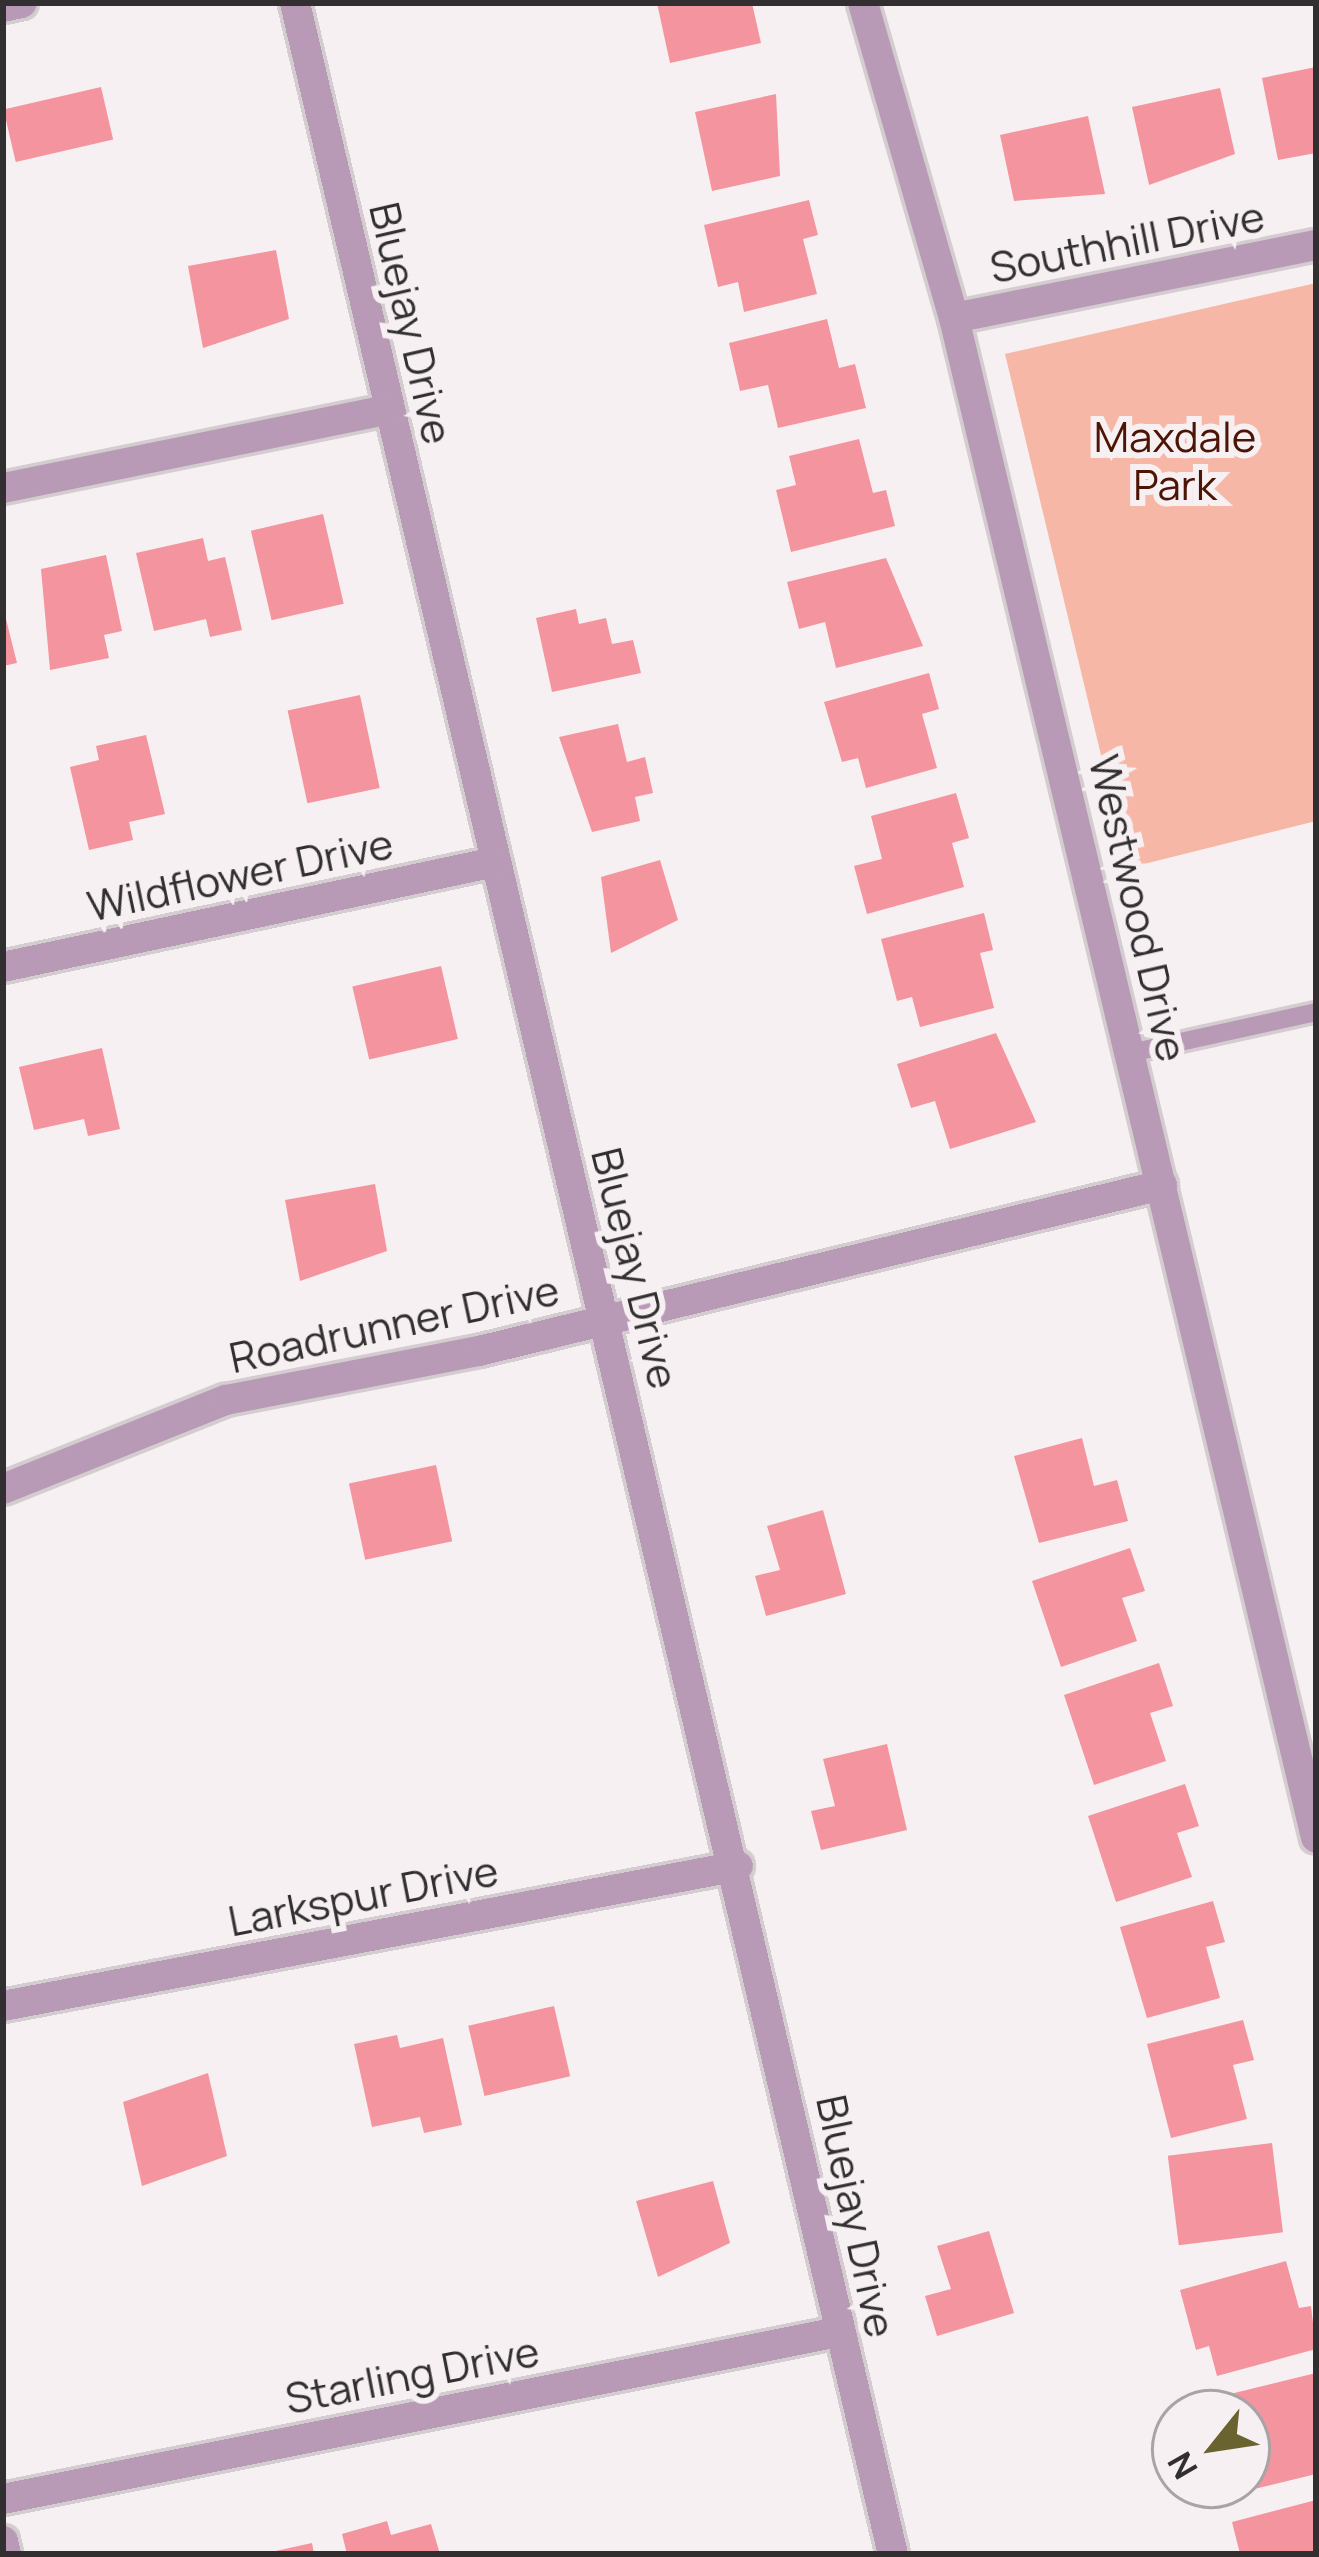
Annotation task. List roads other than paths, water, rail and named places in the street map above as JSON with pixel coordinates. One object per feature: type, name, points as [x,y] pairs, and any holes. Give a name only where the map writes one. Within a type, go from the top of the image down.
[{"type":"street","points":[[3,7],[22,3]]},
{"type":"street","name":"Bluejay Drive","points":[[295,3],[495,862],[738,1866],[838,2332],[892,2554]]},
{"type":"street","name":"Westwood Drive","points":[[863,3],[954,318],[1316,1837]]},
{"type":"street","name":"Southhill Drive","points":[[954,318],[1316,245]]},
{"type":"street","points":[[3,488],[388,410]]},
{"type":"street","name":"Wildflower Drive","points":[[3,967],[495,862]]},
{"type":"street","name":"Roadrunner Drive","points":[[3,1489],[226,1400],[605,1321],[1162,1185]]},
{"type":"street","name":"Larkspur Drive","points":[[3,2006],[738,1866]]},
{"type":"street","name":"Starling Drive","points":[[3,2499],[838,2332]]},
{"type":"street","points":[[3,2541],[6,2554]]},
{"type":"lane","points":[[1130,1053],[1316,1012]]},
{"type":"park label","name":"Maxdale Park","points":[[1175,460]]}]
